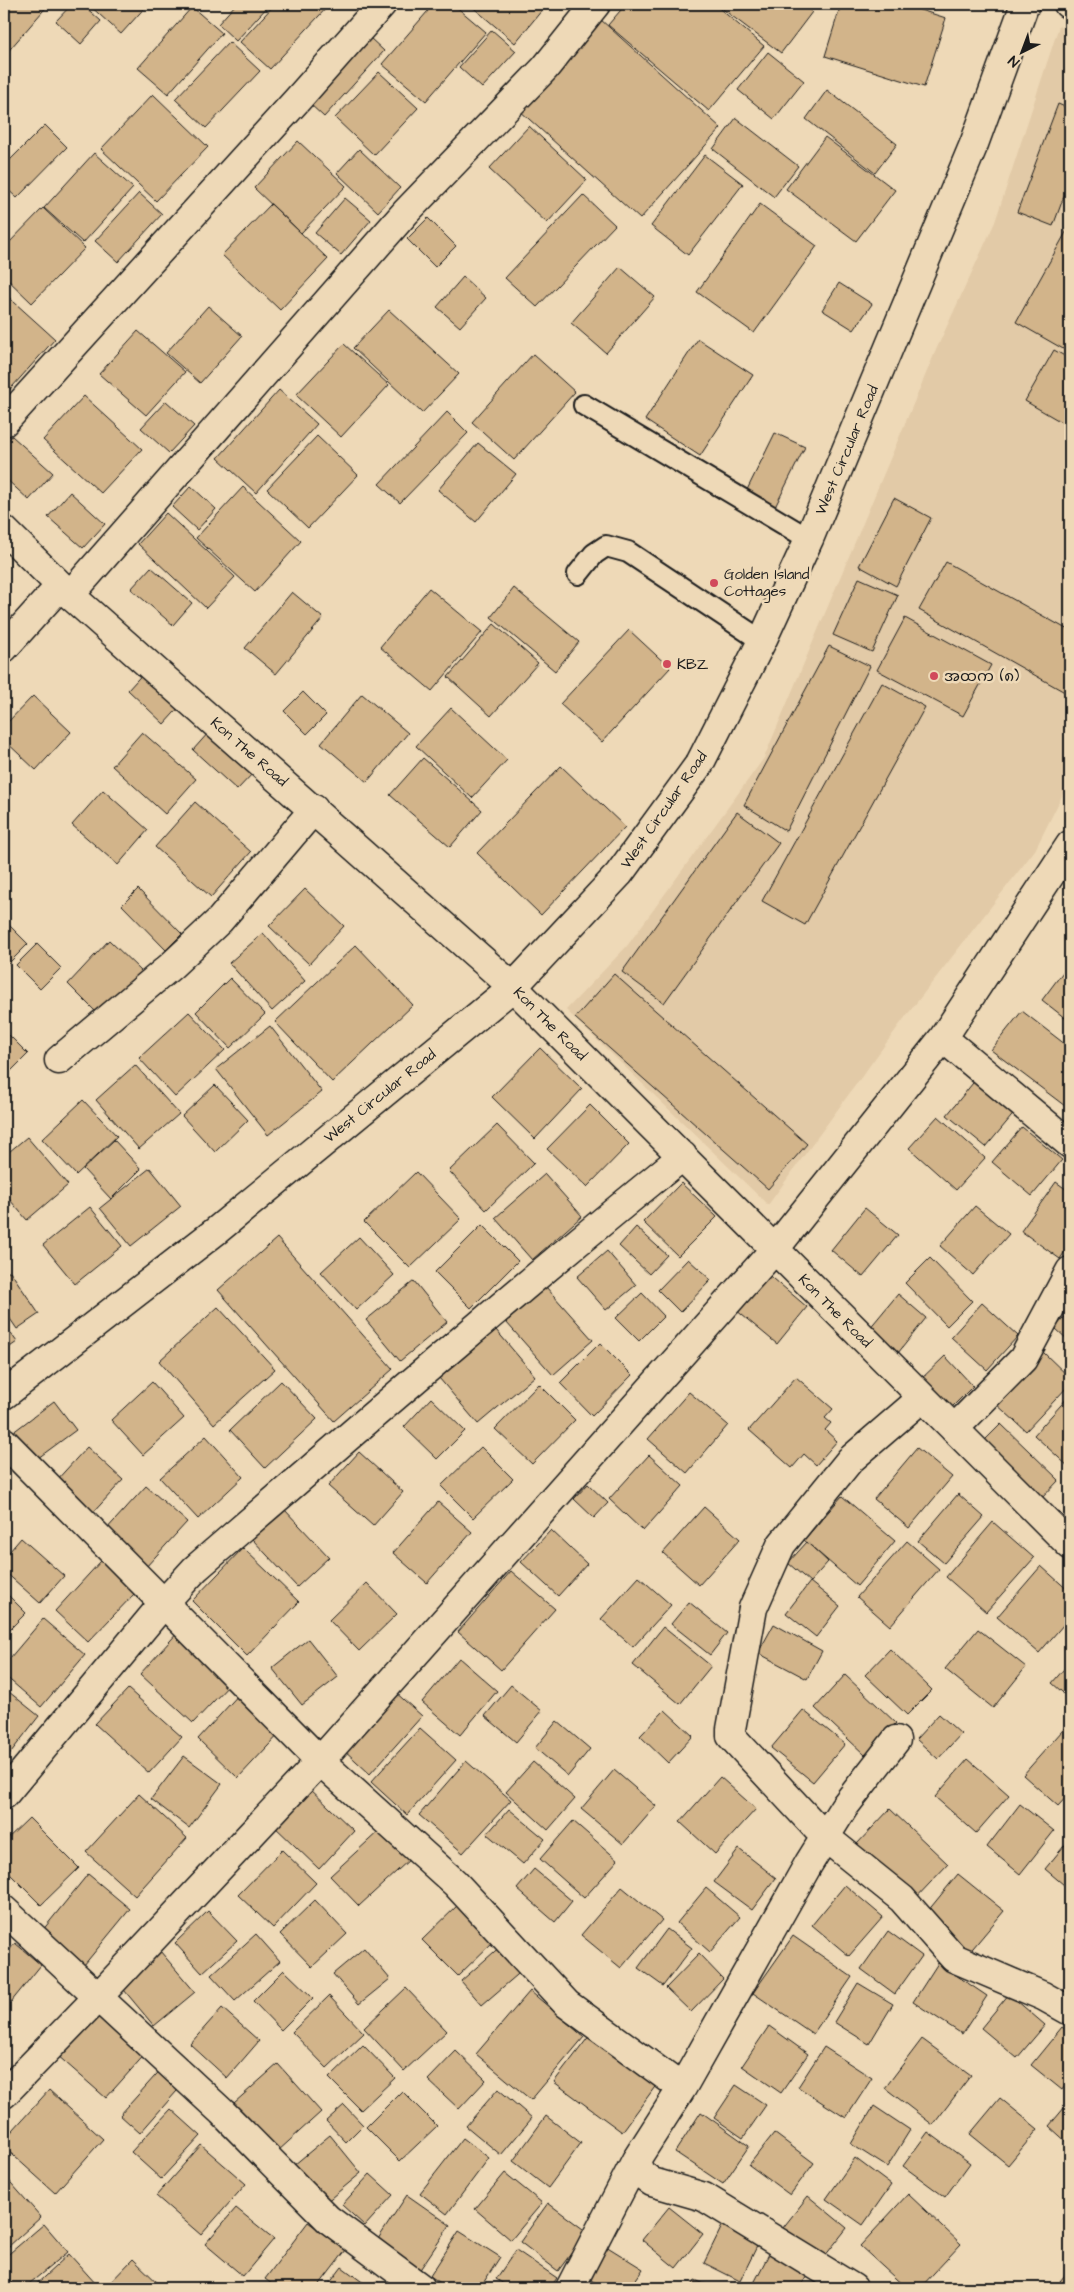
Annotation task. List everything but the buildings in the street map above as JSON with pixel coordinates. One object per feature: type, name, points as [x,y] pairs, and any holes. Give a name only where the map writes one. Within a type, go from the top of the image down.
[{"type":"street","points":[[4,422],[382,4]]},
{"type":"street","points":[[4,648],[65,590],[406,212],[545,68],[596,4]]},
{"type":"street","name":"West Circular Road","points":[[4,1395],[216,1231],[513,987],[619,874],[700,763],[762,641],[809,539],[974,144],[1025,4]]},
{"type":"street","name":"Kon The Road","points":[[4,530],[65,590],[513,987],[1070,1545]]},
{"type":"street","points":[[59,1060],[171,966],[220,920],[314,809]]},
{"type":"street","points":[[4,2094],[320,1761],[774,1250],[943,1038],[1070,845]]},
{"type":"street","points":[[943,1038],[1070,1144]]},
{"type":"street","points":[[4,1795],[163,1604],[195,1570],[598,1224],[683,1156]]},
{"type":"street","points":[[954,1429],[1023,1359],[1070,1272]]},
{"type":"street","points":[[922,1398],[850,1460],[780,1546],[753,1608],[731,1736],[825,1837],[902,1900],[954,1958],[1044,1996],[1070,2011]]},
{"type":"street","points":[[4,1442],[320,1761],[455,1883],[567,2004],[682,2088]]},
{"type":"street","points":[[570,2288],[636,2160],[682,2088],[825,1837],[844,1807],[896,1740]]},
{"type":"street","points":[[4,1910],[222,2112],[328,2219],[421,2288]]},
{"type":"street","points":[[636,2160],[640,2173],[652,2182],[704,2197],[853,2288]]},
{"type":"lane","points":[[584,405],[809,539]]},
{"type":"lane","points":[[578,574],[594,554],[606,546],[628,552],[762,641]]},
{"type":"shaded area","name":"အထက (၈)","points":[[1059,26],[1070,32],[1070,780],[1035,850],[903,1020],[768,1205],[566,1010],[627,946],[764,758],[936,350],[995,222]]},
{"type":"place","name":"Golden Island Cottages","points":[[714,583]]},
{"type":"place","name":"KBZ","points":[[667,664]]},
{"type":"place","name":"အထက (၈)","points":[[934,676]]}]
